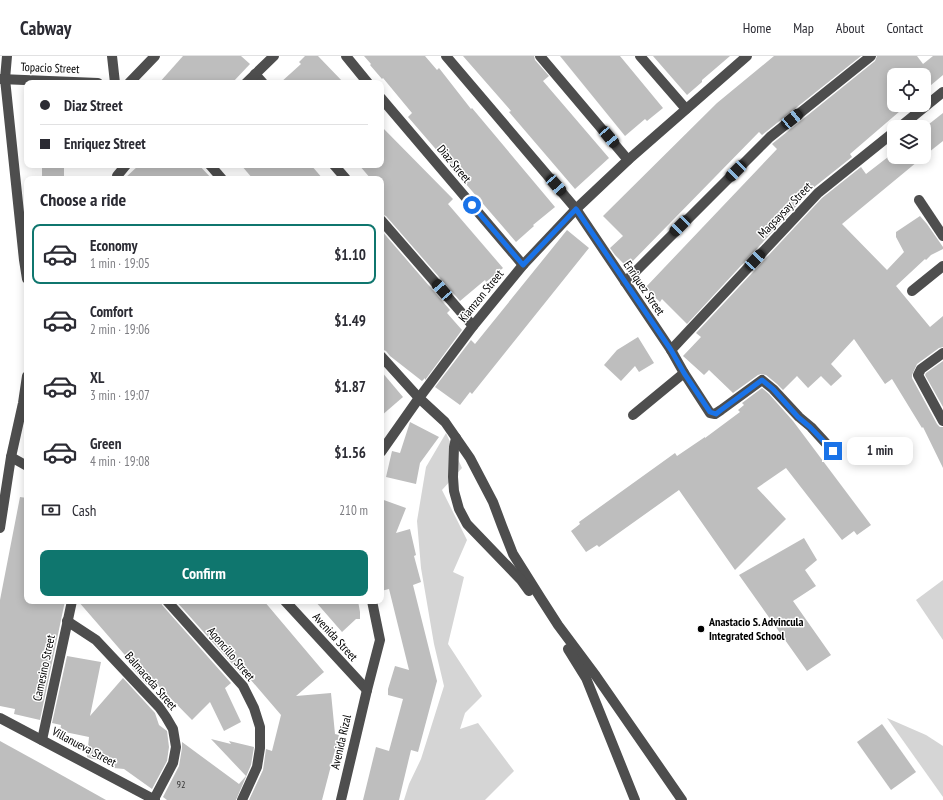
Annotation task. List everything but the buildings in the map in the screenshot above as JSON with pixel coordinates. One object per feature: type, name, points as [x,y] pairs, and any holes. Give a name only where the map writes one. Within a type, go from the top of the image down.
[{"type":"street","points":[[7,56],[3,79],[24,260]]},
{"type":"street","points":[[112,56],[115,80]]},
{"type":"street","points":[[132,80],[155,56]]},
{"type":"street","points":[[249,80],[274,56]]},
{"type":"street","points":[[346,56],[366,80]]},
{"type":"street","name":"Enriquez Street","points":[[446,56],[576,209],[671,350],[684,373],[710,412],[716,414],[762,380],[833,451]]},
{"type":"street","points":[[540,56],[628,160]]},
{"type":"street","points":[[640,56],[686,109]]},
{"type":"street","points":[[625,282],[770,137],[872,56]]},
{"type":"street","name":"Kiamzon Street","points":[[419,398],[473,326],[523,265],[576,209],[741,58]]},
{"type":"street","points":[[255,74],[260,80]]},
{"type":"street","name":"Topacio Street","points":[[3,79],[27,80]]},
{"type":"street","points":[[909,120],[943,92]]},
{"type":"street","name":"Diaz Street","points":[[384,102],[523,265]]},
{"type":"street","name":"Magsaysay Street","points":[[671,350],[818,193],[887,138]]},
{"type":"street","points":[[213,168],[219,176]]},
{"type":"street","points":[[337,168],[343,176]]},
{"type":"street","points":[[919,200],[943,236]]},
{"type":"street","points":[[384,223],[473,326]]},
{"type":"street","points":[[912,291],[943,266]]},
{"type":"street","points":[[943,354],[921,369],[918,375],[943,421]]},
{"type":"street","points":[[384,359],[419,398],[445,422],[470,458],[493,502],[513,554],[558,625],[596,676],[682,800]]},
{"type":"street","points":[[633,415],[684,373]]},
{"type":"street","points":[[0,528],[11,457],[24,396]]},
{"type":"street","points":[[384,448],[419,398]]},
{"type":"street","points":[[456,438],[454,447],[453,477],[454,491],[459,509],[467,524],[521,580],[558,632],[586,678],[635,800]]},
{"type":"street","points":[[11,457],[24,464]]},
{"type":"street","name":"Camesino Street","points":[[42,740],[71,604]]},
{"type":"street","name":"Agoncillo Street","points":[[170,604],[243,686],[254,708],[260,727],[260,748],[257,767],[242,800]]},
{"type":"street","name":"Avenida Street","points":[[288,604],[367,690]]},
{"type":"street","points":[[367,690],[380,640],[373,604]]},
{"type":"street","name":"Balmaceda Street","points":[[67,621],[96,640],[159,707],[166,717],[172,730],[176,747],[173,763],[155,800]]},
{"type":"street","name":"Avenida Rizal","points":[[342,800],[367,690]]},
{"type":"street","name":"Villanueva Street","points":[[0,718],[155,800]]},
{"type":"shaded area","points":[[446,433],[462,468],[442,490],[467,540],[453,572],[464,577],[448,644],[482,696],[465,713],[460,729],[478,723],[514,771],[485,800],[404,800],[409,784],[421,759],[444,686],[434,644],[421,568],[417,521],[426,467]]},
{"type":"shaded area","points":[[943,580],[943,640],[916,600]]},
{"type":"shaded area","points":[[887,718],[926,735],[943,746],[943,797]]},
{"type":"place","name":"Anastacio S. Advincula Integrated School","points":[[701,629]]},
{"type":"route","points":[[472,205],[523,265],[576,209],[671,350],[684,373],[710,412],[716,414],[762,380],[773,389],[798,417],[833,451]]}]
